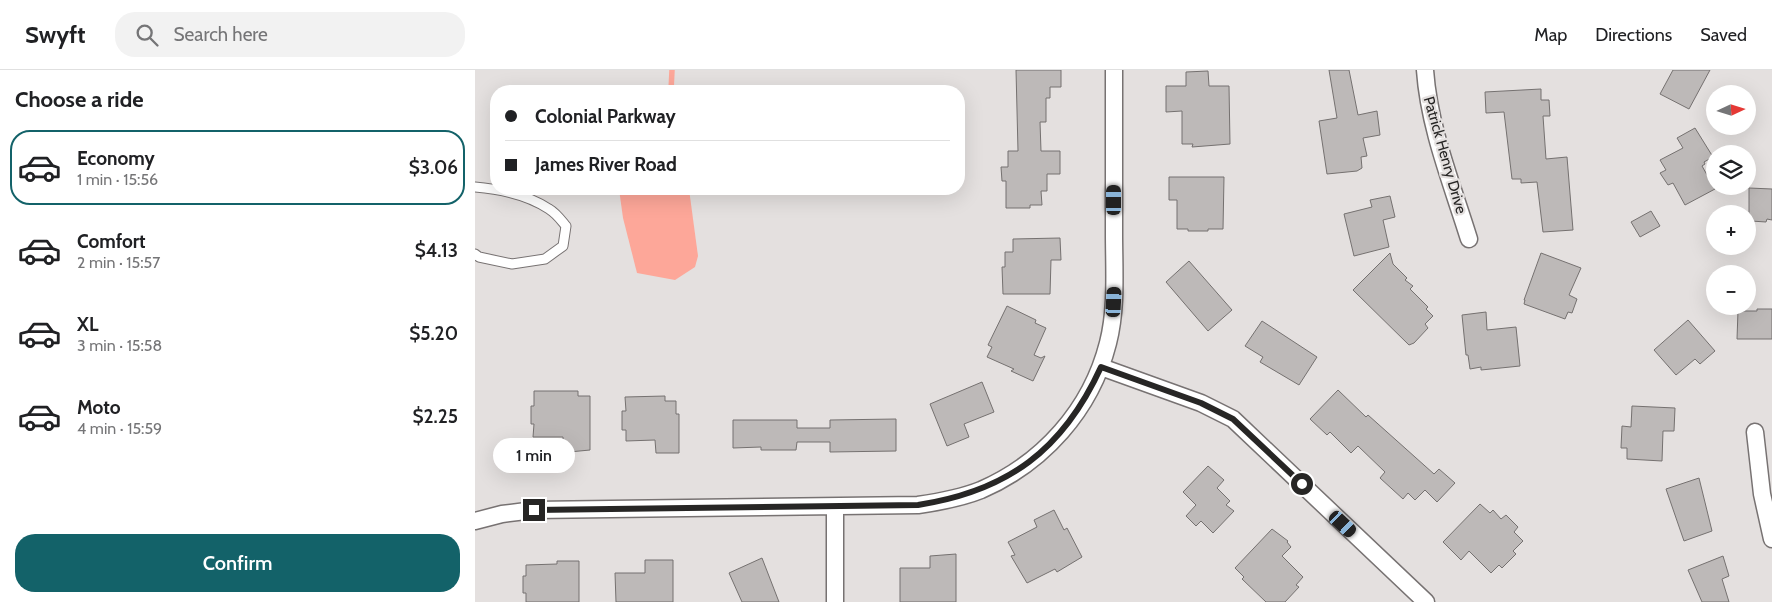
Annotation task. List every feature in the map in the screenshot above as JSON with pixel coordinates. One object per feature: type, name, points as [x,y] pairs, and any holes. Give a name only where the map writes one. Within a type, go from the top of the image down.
[{"type":"street","points":[[475,520],[534,510],[918,505],[949,500],[979,490],[1007,477],[1039,454],[1072,420],[1087,396],[1101,367],[1109,342],[1114,298],[1114,70]]},
{"type":"street","name":"Patrick Henry Drive","points":[[1425,70],[1435,129],[1469,239]]},
{"type":"street","points":[[1101,367],[1201,403],[1233,419],[1426,602]]},
{"type":"street","points":[[1755,432],[1762,494],[1772,539]]},
{"type":"street","points":[[835,507],[835,602]]},
{"type":"lane","points":[[475,187],[490,188]]},
{"type":"lane","points":[[475,254],[479,257],[512,264],[545,259],[563,246],[565,226],[551,209],[516,195]]},
{"type":"shaded area","points":[[620,195],[690,195],[698,256],[695,267],[675,280],[637,273],[623,218]]},
{"type":"building","points":[[1016,70],[1061,70],[1061,87],[1050,87],[1050,98],[1046,98],[1046,122],[1040,122],[1041,151],[1060,151],[1060,174],[1047,174],[1047,191],[1041,191],[1042,205],[1030,205],[1030,208],[1006,208],[1006,181],[1002,181],[1001,167],[1008,167],[1008,151],[1018,151]]},
{"type":"building","points":[[1329,70],[1349,70],[1358,115],[1377,111],[1380,135],[1363,138],[1367,156],[1361,157],[1362,168],[1357,171],[1327,174],[1319,121],[1337,118]]},
{"type":"building","points":[[1673,70],[1710,70],[1689,109],[1660,94]]},
{"type":"building","points":[[1208,71],[1209,86],[1229,86],[1230,144],[1192,147],[1193,144],[1182,144],[1182,111],[1166,112],[1166,86],[1186,86],[1186,72]]},
{"type":"building","points":[[1541,89],[1541,100],[1549,100],[1550,116],[1543,116],[1546,159],[1567,157],[1573,230],[1543,232],[1537,182],[1521,183],[1521,179],[1512,179],[1504,112],[1486,113],[1485,92]]},
{"type":"building","points":[[1695,128],[1706,146],[1706,161],[1702,166],[1706,173],[1706,194],[1685,205],[1673,183],[1668,185],[1660,173],[1666,170],[1660,160],[1683,148],[1677,138]]},
{"type":"building","points":[[1169,177],[1224,177],[1223,229],[1188,231],[1188,229],[1177,229],[1177,200],[1169,200]]},
{"type":"building","points":[[1756,188],[1772,189],[1772,220],[1756,221],[1756,205],[1749,205],[1749,195],[1756,195]]},
{"type":"building","points":[[1390,196],[1395,217],[1383,220],[1389,247],[1354,256],[1344,214],[1372,207],[1370,200]]},
{"type":"building","points":[[1651,211],[1660,226],[1640,237],[1631,222]]},
{"type":"building","points":[[1060,238],[1061,260],[1051,260],[1050,294],[1003,294],[1002,267],[1005,267],[1005,252],[1013,252],[1013,239]]},
{"type":"building","points":[[1390,253],[1393,264],[1407,278],[1405,280],[1413,286],[1410,289],[1428,307],[1426,309],[1433,316],[1425,324],[1428,328],[1414,343],[1409,345],[1353,290]]},
{"type":"building","points":[[1541,253],[1581,268],[1569,295],[1577,299],[1572,313],[1568,312],[1565,319],[1524,304]]},
{"type":"building","points":[[1189,261],[1232,310],[1208,331],[1166,282]]},
{"type":"building","points":[[1007,306],[1036,320],[1035,323],[1046,328],[1034,355],[1041,358],[1045,356],[1033,381],[1011,371],[1014,369],[987,357],[992,347],[988,345]]},
{"type":"building","points":[[1757,309],[1772,309],[1772,339],[1737,339],[1738,315],[1756,315]]},
{"type":"building","points":[[1486,312],[1487,330],[1516,327],[1520,366],[1481,370],[1481,367],[1470,369],[1468,355],[1466,355],[1462,315]]},
{"type":"building","points":[[1688,320],[1715,351],[1700,364],[1695,359],[1676,375],[1654,350]]},
{"type":"building","points":[[1262,321],[1317,357],[1299,385],[1260,362],[1263,357],[1245,346]]},
{"type":"building","points":[[982,382],[994,412],[964,424],[969,437],[947,446],[930,404]]},
{"type":"building","points":[[1338,390],[1366,417],[1368,415],[1434,474],[1439,469],[1455,483],[1437,502],[1425,490],[1415,500],[1408,493],[1403,499],[1380,478],[1385,472],[1358,446],[1351,453],[1330,432],[1327,435],[1310,419]]},
{"type":"building","points":[[534,391],[578,391],[578,396],[590,396],[590,450],[569,452],[563,449],[563,437],[533,437],[534,424],[531,424],[531,406],[534,406]]},
{"type":"building","points":[[665,396],[665,401],[676,401],[676,414],[679,414],[679,453],[656,453],[655,440],[626,441],[626,430],[622,430],[622,411],[626,411],[625,397]]},
{"type":"building","points":[[1632,406],[1675,408],[1674,431],[1663,431],[1662,461],[1627,459],[1627,448],[1621,448],[1622,426],[1631,427]]},
{"type":"building","points":[[896,419],[896,451],[830,452],[830,442],[797,442],[796,450],[761,450],[761,447],[733,448],[733,420],[797,420],[797,428],[830,428],[830,420]]},
{"type":"building","points":[[1208,466],[1224,480],[1217,488],[1230,501],[1226,505],[1234,511],[1213,533],[1201,521],[1196,526],[1186,516],[1196,505],[1183,492]]},
{"type":"building","points":[[1699,478],[1712,531],[1684,541],[1666,489]]},
{"type":"building","points":[[1480,504],[1490,513],[1493,510],[1501,519],[1506,515],[1518,527],[1514,532],[1523,541],[1513,551],[1516,554],[1502,568],[1499,565],[1491,573],[1469,551],[1461,560],[1443,542]]},
{"type":"building","points":[[1054,510],[1064,530],[1067,528],[1082,557],[1057,572],[1055,569],[1027,583],[1011,556],[1015,555],[1008,542],[1037,527],[1034,520]]},
{"type":"building","points":[[1272,529],[1288,541],[1291,547],[1282,556],[1303,577],[1296,585],[1299,587],[1285,602],[1266,602],[1242,579],[1244,577],[1235,568]]},
{"type":"building","points":[[956,554],[956,602],[900,602],[900,568],[930,568],[930,556]]},
{"type":"building","points":[[1723,556],[1729,576],[1722,579],[1729,602],[1702,602],[1688,570]]},
{"type":"building","points":[[762,558],[779,602],[742,602],[729,573]]},
{"type":"building","points":[[645,560],[673,560],[673,602],[616,602],[615,573],[645,573]]},
{"type":"building","points":[[557,561],[579,561],[579,602],[526,602],[526,593],[523,593],[523,576],[526,576],[526,565],[557,564]]},
{"type":"waterway","points":[[671,85],[672,70]]},
{"type":"route","points":[[534,510],[918,505],[949,500],[979,490],[1007,477],[1032,460],[1072,420],[1087,396],[1101,367],[1201,403],[1233,419],[1302,484]]}]
